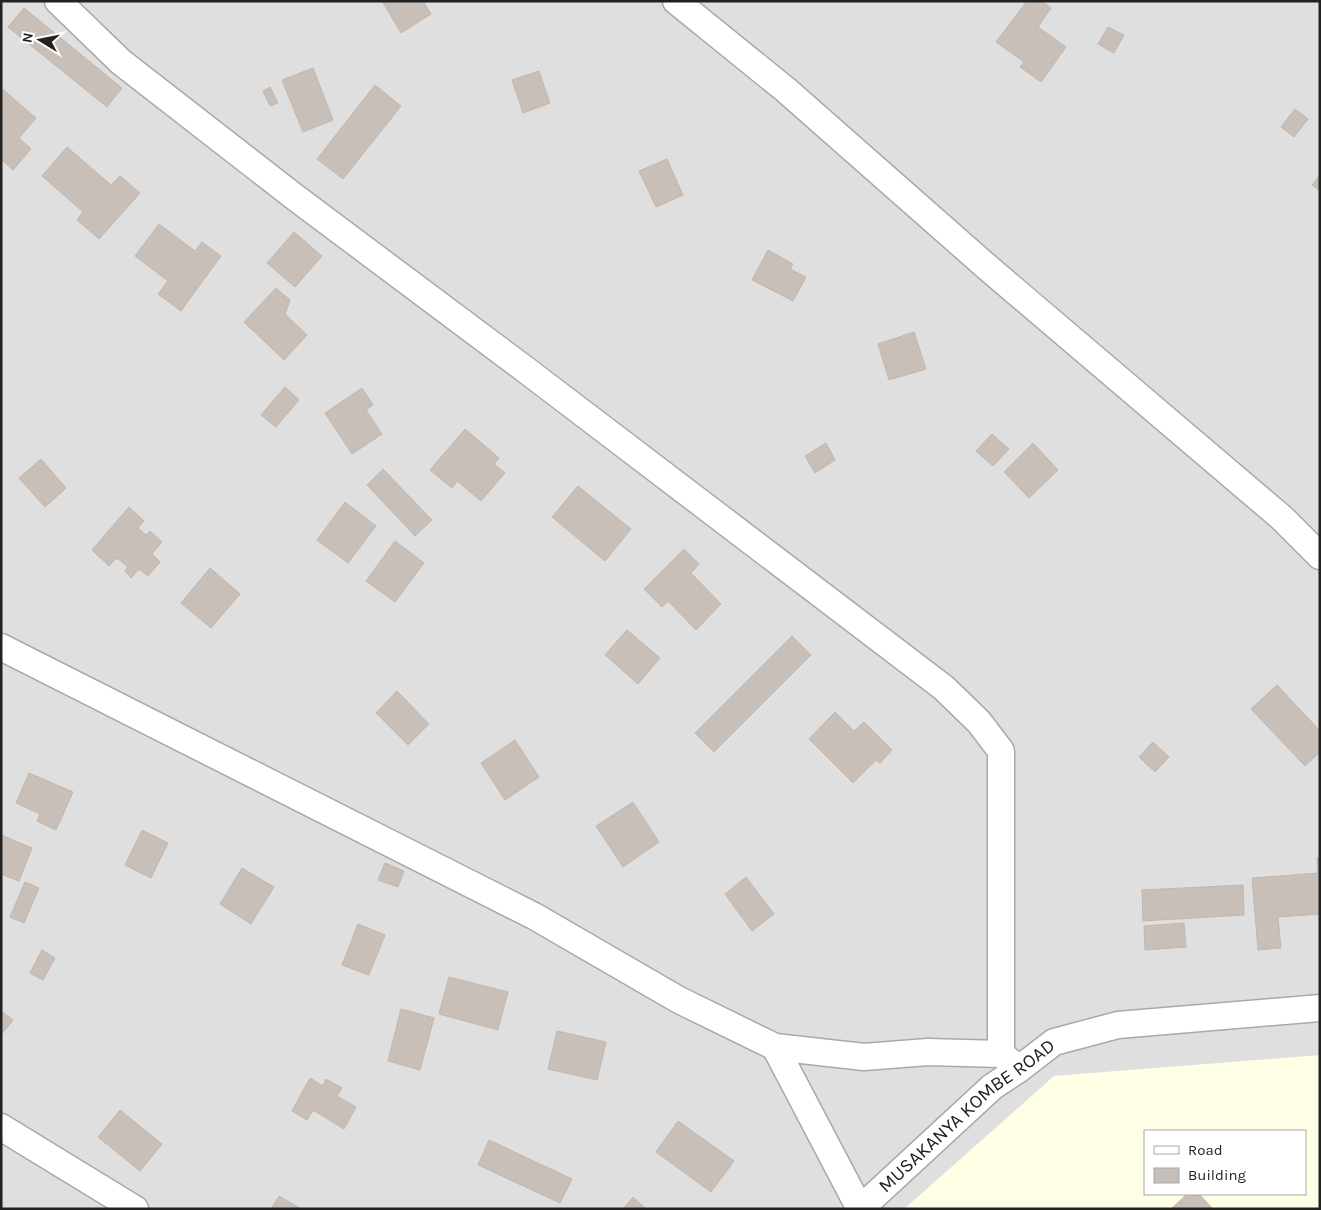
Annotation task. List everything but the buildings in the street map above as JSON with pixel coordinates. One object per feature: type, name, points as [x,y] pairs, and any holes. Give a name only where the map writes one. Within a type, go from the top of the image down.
[{"type":"street","points":[[1,647],[534,916],[680,1000],[775,1047],[864,1057],[928,1052],[1010,1062],[1000,751],[979,722],[944,688],[526,370],[296,198],[128,68],[58,1]]},
{"type":"street","points":[[676,1],[786,90],[987,267],[1282,518],[1320,556]]},
{"type":"street","name":"MUSAKANYA KOMBE ROAD","points":[[860,1209],[992,1087],[1010,1062],[1054,1042],[1118,1025],[1320,1008]]},
{"type":"street","points":[[775,1047],[860,1209]]},
{"type":"street","points":[[1,1127],[135,1209]]},
{"type":"shaded area","points":[[1,1],[1320,1],[1320,1209],[1,1209]]},
{"type":"shaded area","points":[[1320,1055],[1320,1209],[904,1209],[1054,1076]]}]
